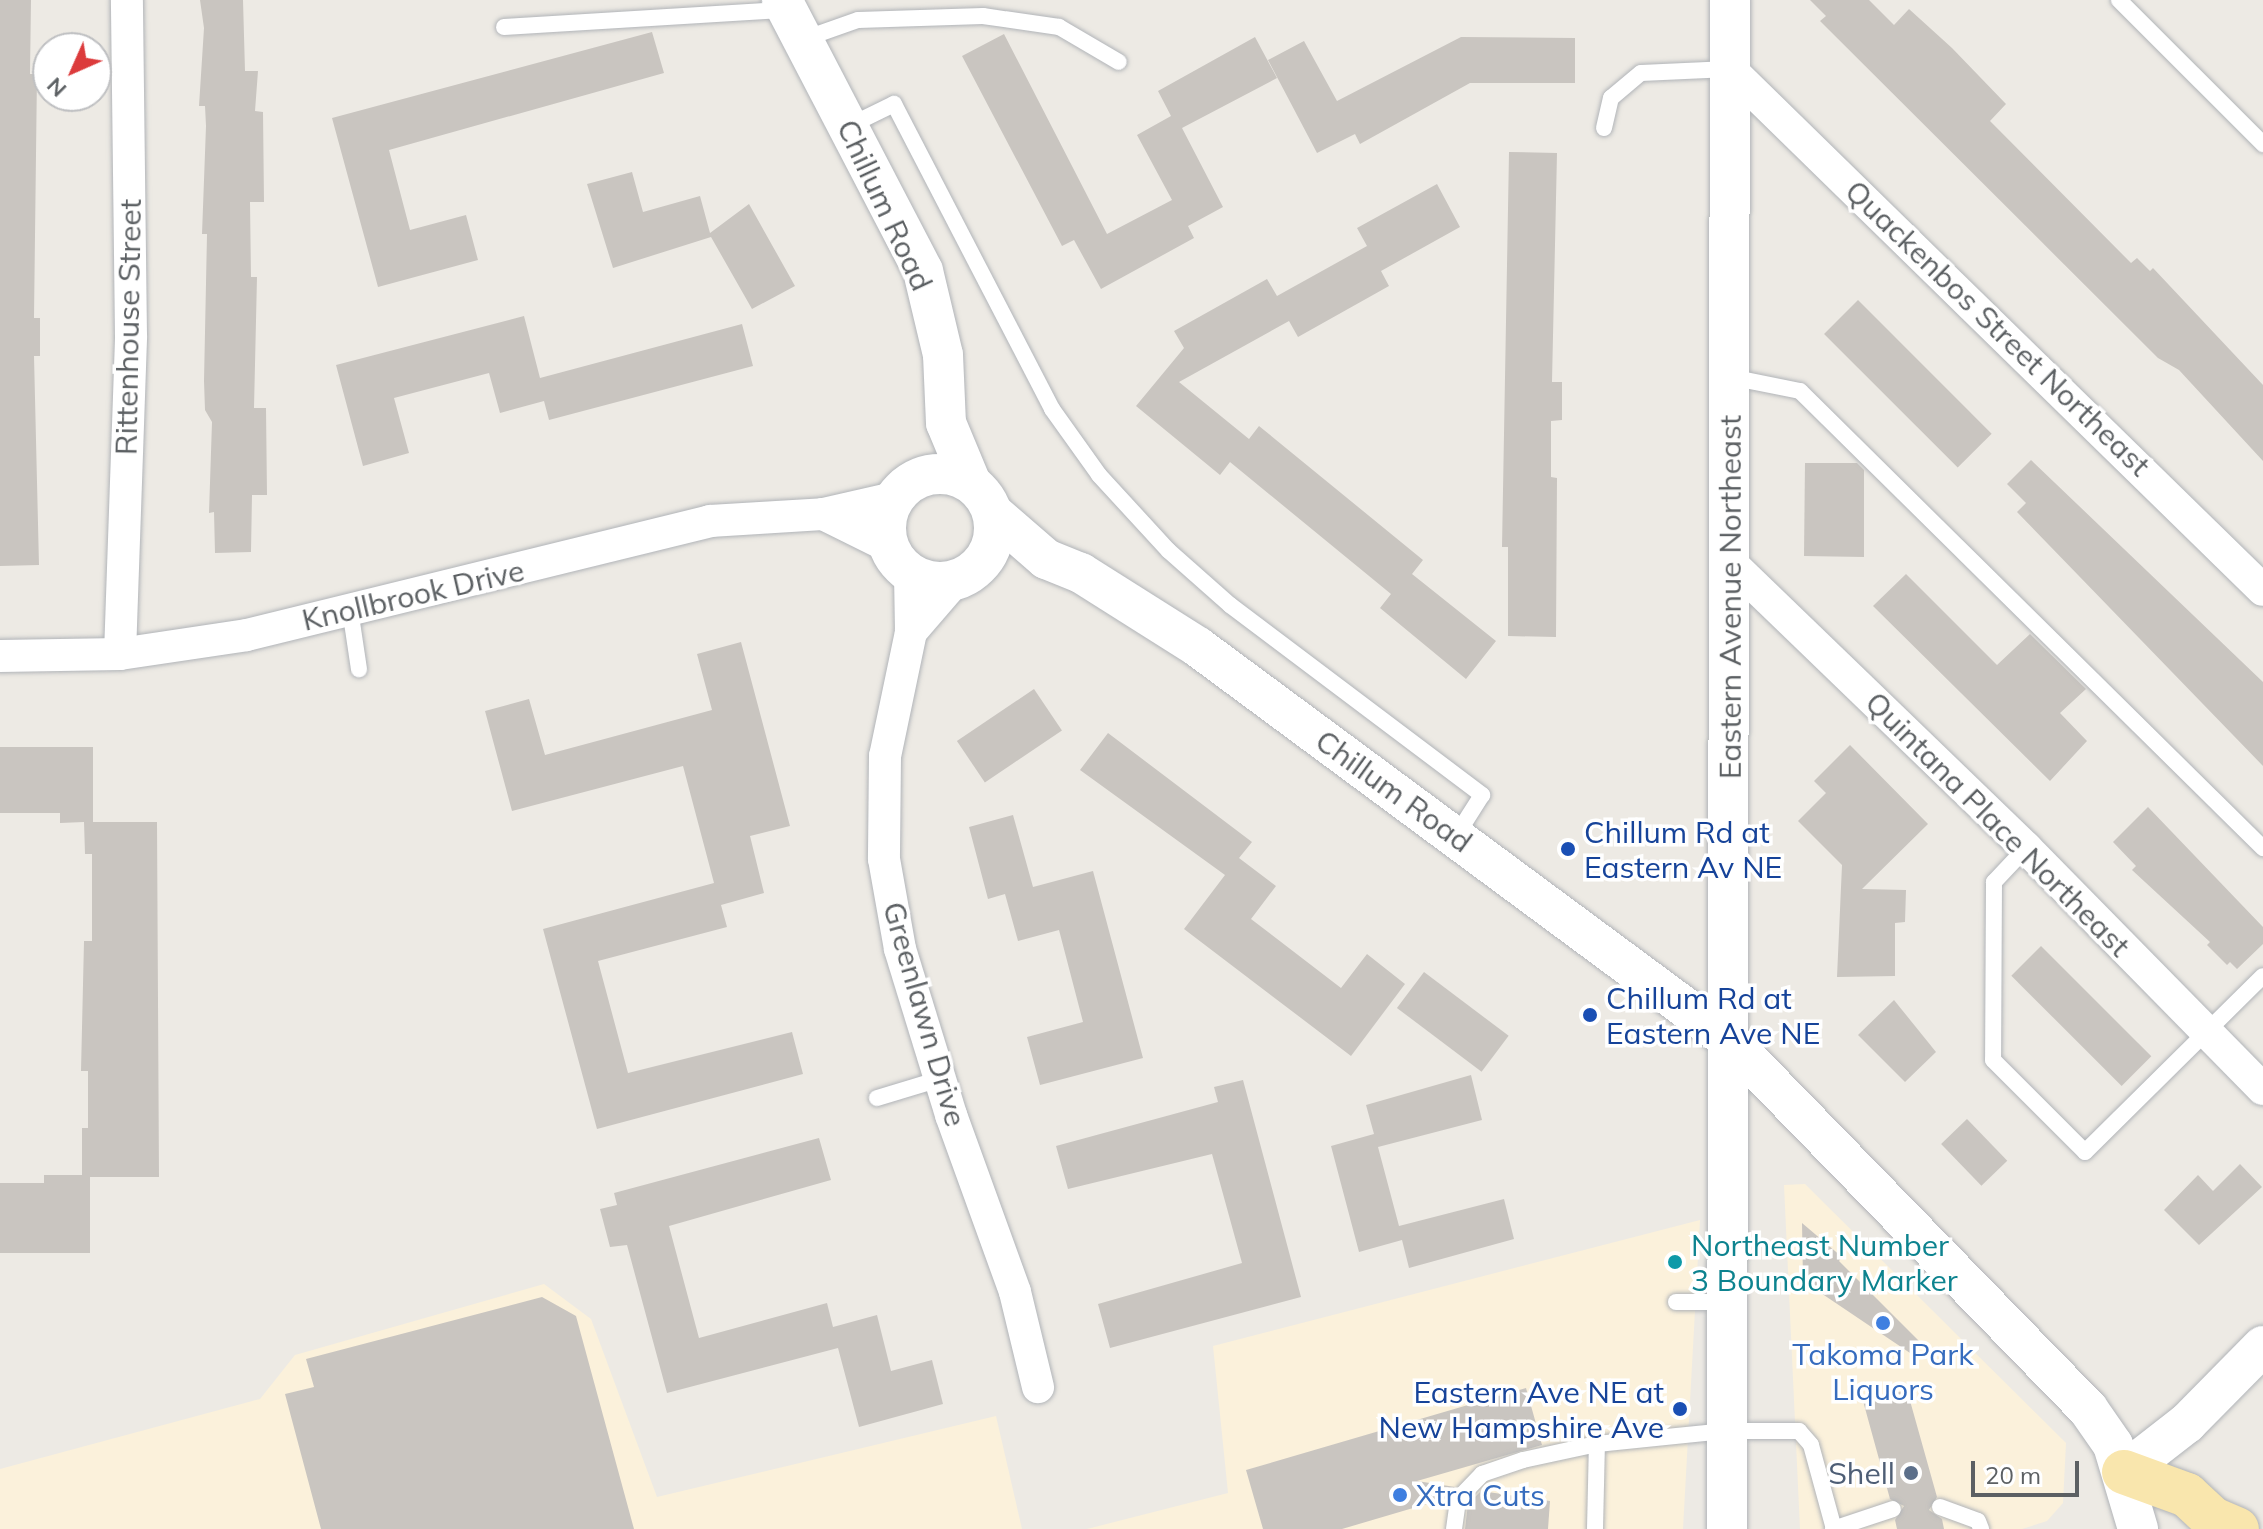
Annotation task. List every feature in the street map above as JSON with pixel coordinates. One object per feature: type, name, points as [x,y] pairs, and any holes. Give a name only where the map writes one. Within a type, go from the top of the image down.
[{"type":"main road","points":[[2124,1472],[2187,1495],[2213,1519],[2237,1529]]},
{"type":"street","name":"Rittenhouse Street","points":[[120,654],[131,336],[127,0]]},
{"type":"street","name":"Eastern Avenue Northeast","points":[[1727,1529],[1730,0]]},
{"type":"street","name":"Chillum Road","points":[[791,16],[923,271],[943,355],[946,423],[935,456],[906,488]]},
{"type":"street","name":"Quackenbos Street Northeast","points":[[1730,69],[2263,590]]},
{"type":"street","name":"Chillum Road","points":[[946,423],[982,498],[1046,559],[1081,573],[1198,647],[1729,1040],[2088,1409],[2113,1445],[2124,1472],[2138,1529]]},
{"type":"street","points":[[946,474],[982,498],[995,532],[968,573],[927,581],[899,560],[885,529],[906,488],[946,474]]},
{"type":"street","name":"Knollbrook Drive","points":[[0,656],[120,654],[247,635],[710,521],[823,514],[906,488]]},
{"type":"street","name":"Knollbrook Drive","points":[[823,514],[899,560]]},
{"type":"street","name":"Chillum Road","points":[[968,573],[1046,559]]},
{"type":"street","name":"Greenlawn Drive","points":[[899,560],[911,632],[885,756],[884,859],[900,949],[940,1079],[1015,1292],[1038,1387]]},
{"type":"street","name":"Quintana Place Northeast","points":[[1729,561],[2026,848],[2263,1089]]},
{"type":"street","name":"Greenlawn Drive","points":[[911,632],[968,573]]},
{"type":"street","points":[[2124,1472],[2187,1423],[2263,1346]]},
{"type":"lane","points":[[2119,0],[2263,144]]},
{"type":"lane","points":[[504,27],[791,16],[858,20],[983,16],[1059,27],[1119,62]]},
{"type":"lane","points":[[1604,128],[1611,98],[1641,73],[1730,69]]},
{"type":"lane","points":[[849,126],[894,104],[1052,409],[1099,475],[1169,551],[1230,605],[1482,795],[1456,836]]},
{"type":"lane","points":[[1730,377],[1800,391],[2263,848]]},
{"type":"lane","points":[[350,609],[359,669]]},
{"type":"lane","points":[[2026,848],[1994,882],[1993,1060],[2085,1152],[2263,976]]},
{"type":"lane","points":[[877,1098],[940,1079]]},
{"type":"lane","points":[[1676,1302],[1729,1302]]},
{"type":"lane","points":[[1454,1529],[1458,1499],[1482,1474],[1597,1444],[1726,1431],[1799,1431],[1811,1445],[1834,1529],[1893,1509]]},
{"type":"lane","points":[[1595,1529],[1597,1444]]},
{"type":"lane","points":[[1940,1507],[1978,1521],[1981,1529]]},
{"type":"shaded area","points":[[1805,1184],[2066,1443],[2063,1503],[2047,1521],[2022,1529],[1800,1529],[1784,1185]]},
{"type":"shaded area","points":[[1700,1220],[1683,1529],[1087,1529],[1228,1493],[1213,1346]]},
{"type":"shaded area","points":[[544,1284],[591,1319],[657,1497],[996,1416],[1022,1529],[0,1529],[0,1469],[260,1399],[295,1355]]},
{"type":"building","points":[[0,0],[31,0],[30,74],[32,112],[37,112],[34,318],[40,318],[40,356],[34,356],[39,565],[0,566]]},
{"type":"building","points":[[200,0],[243,0],[245,71],[258,71],[255,111],[263,112],[264,202],[250,202],[251,277],[257,277],[254,408],[266,408],[267,495],[252,495],[251,552],[215,553],[214,512],[209,513],[212,422],[205,410],[204,381],[207,234],[202,234],[206,126],[205,106],[199,106],[204,28]]},
{"type":"building","points":[[1810,0],[1869,0],[1894,25],[1909,9],[1952,48],[2006,104],[1990,121],[2131,263],[2137,258],[2150,271],[2153,268],[2263,385],[2263,461],[2179,370],[2158,358],[1820,21],[1826,16]]},
{"type":"building","points":[[652,32],[664,73],[389,150],[410,230],[466,215],[478,260],[378,287],[332,118]]},
{"type":"building","points":[[1004,34],[1107,234],[1172,200],[1137,135],[1171,116],[1158,91],[1255,37],[1277,78],[1182,128],[1223,207],[1188,226],[1194,238],[1101,289],[1074,240],[1062,246],[962,56]]},
{"type":"building","points":[[1461,37],[1575,38],[1575,83],[1470,83],[1360,144],[1355,134],[1317,153],[1268,60],[1304,41],[1337,101]]},
{"type":"building","points":[[1509,152],[1557,153],[1552,382],[1562,382],[1562,420],[1551,421],[1551,477],[1557,478],[1556,637],[1508,636],[1508,547],[1502,547]]},
{"type":"building","points":[[632,172],[643,212],[700,196],[710,233],[749,204],[795,286],[752,309],[711,237],[613,268],[587,184]]},
{"type":"building","points":[[1437,184],[1460,227],[1381,271],[1389,286],[1298,337],[1289,321],[1179,382],[1249,439],[1259,426],[1423,560],[1412,574],[1496,641],[1466,679],[1380,608],[1391,594],[1230,462],[1220,475],[1136,406],[1184,348],[1174,331],[1267,279],[1277,296],[1367,246],[1357,228]]},
{"type":"building","points":[[1858,300],[1992,434],[1958,468],[1824,334]]},
{"type":"building","points":[[524,316],[540,378],[742,324],[753,366],[549,420],[544,401],[500,413],[489,373],[394,398],[409,453],[363,466],[336,365]]},
{"type":"building","points":[[2031,460],[2263,682],[2263,766],[2017,512],[2026,503],[2007,484]]},
{"type":"building","points":[[1805,463],[1857,463],[1864,470],[1864,557],[1804,556]]},
{"type":"building","points":[[1906,574],[1997,665],[2030,634],[2086,689],[2060,713],[2087,741],[2050,781],[1873,606]]},
{"type":"building","points":[[741,642],[790,826],[750,836],[764,893],[721,905],[727,927],[598,961],[628,1073],[792,1032],[803,1074],[597,1129],[543,929],[714,883],[683,766],[512,811],[485,711],[529,699],[545,755],[712,710],[697,654]]},
{"type":"building","points":[[1034,689],[1062,730],[985,782],[957,741]]},
{"type":"building","points":[[1108,733],[1252,842],[1239,858],[1276,886],[1251,919],[1341,988],[1367,954],[1405,984],[1351,1056],[1184,929],[1225,875],[1080,770]]},
{"type":"building","points":[[1850,745],[1928,824],[1862,889],[1906,890],[1905,922],[1895,923],[1895,976],[1837,977],[1842,865],[1798,821],[1826,793],[1814,781]]},
{"type":"building","points":[[0,747],[93,747],[93,822],[157,822],[159,1177],[90,1177],[90,1253],[0,1253],[0,1183],[44,1183],[44,1175],[82,1175],[82,1128],[88,1128],[88,1071],[81,1071],[84,941],[92,941],[92,854],[85,854],[84,822],[60,823],[60,813],[0,813]]},
{"type":"building","points":[[2148,807],[2263,927],[2263,944],[2237,969],[2230,962],[2227,965],[2207,945],[2210,942],[2132,870],[2136,866],[2113,842]]},
{"type":"building","points":[[1013,815],[1033,887],[1093,871],[1143,1058],[1040,1085],[1027,1037],[1083,1022],[1059,930],[1018,941],[1005,894],[988,899],[969,827]]},
{"type":"building","points":[[2041,946],[2151,1056],[2122,1086],[2011,976]]},
{"type":"building","points":[[1424,972],[1509,1036],[1482,1072],[1397,1008]]},
{"type":"building","points":[[1894,1000],[1936,1052],[1905,1082],[1858,1035]]},
{"type":"building","points":[[1471,1075],[1482,1120],[1378,1147],[1399,1226],[1504,1199],[1514,1239],[1409,1268],[1402,1240],[1359,1252],[1331,1146],[1374,1134],[1366,1105]]},
{"type":"building","points":[[1243,1080],[1301,1297],[1110,1348],[1098,1304],[1242,1263],[1212,1154],[1068,1189],[1056,1146],[1218,1102],[1214,1087]]},
{"type":"building","points":[[1967,1119],[2007,1161],[1981,1186],[1941,1144]]},
{"type":"building","points":[[819,1138],[831,1180],[669,1226],[699,1338],[827,1303],[833,1327],[877,1315],[891,1371],[932,1360],[943,1404],[859,1427],[838,1348],[667,1393],[627,1245],[610,1247],[600,1209],[617,1205],[614,1193]]},
{"type":"building","points":[[2240,1164],[2262,1187],[2199,1245],[2164,1210],[2198,1175],[2213,1191]]},
{"type":"building","name":"Takoma Park Liquors","points":[[1802,1223],[1842,1257],[1839,1261],[1922,1344],[1913,1355],[1803,1281]]},
{"type":"building","points":[[542,1297],[576,1316],[634,1529],[321,1529],[285,1394],[314,1387],[306,1359]]},
{"type":"building","points":[[1526,1388],[1542,1445],[1417,1481],[1455,1487],[1447,1498],[1342,1529],[1263,1529],[1246,1470]]},
{"type":"building","points":[[1907,1390],[1937,1497],[1929,1510],[1942,1519],[1944,1529],[1897,1529],[1895,1520],[1904,1506],[1890,1499],[1863,1401]]},
{"type":"building","points":[[1481,1491],[1550,1501],[1548,1529],[1465,1529],[1468,1504]]},
{"type":"place","name":"Chillum Rd at Eastern Av NE","points":[[1568,849]]},
{"type":"place","name":"Chillum Rd at Eastern Ave NE","points":[[1590,1015]]},
{"type":"place","name":"Northeast Number 3 Boundary Marker","points":[[1675,1262]]},
{"type":"place","name":"Takoma Park Liquors","points":[[1883,1323]]},
{"type":"place","name":"Eastern Ave NE at New Hampshire Ave","points":[[1680,1409]]},
{"type":"place","name":"Shell","points":[[1911,1473]]},
{"type":"place","name":"Xtra Cuts","points":[[1400,1495]]}]
